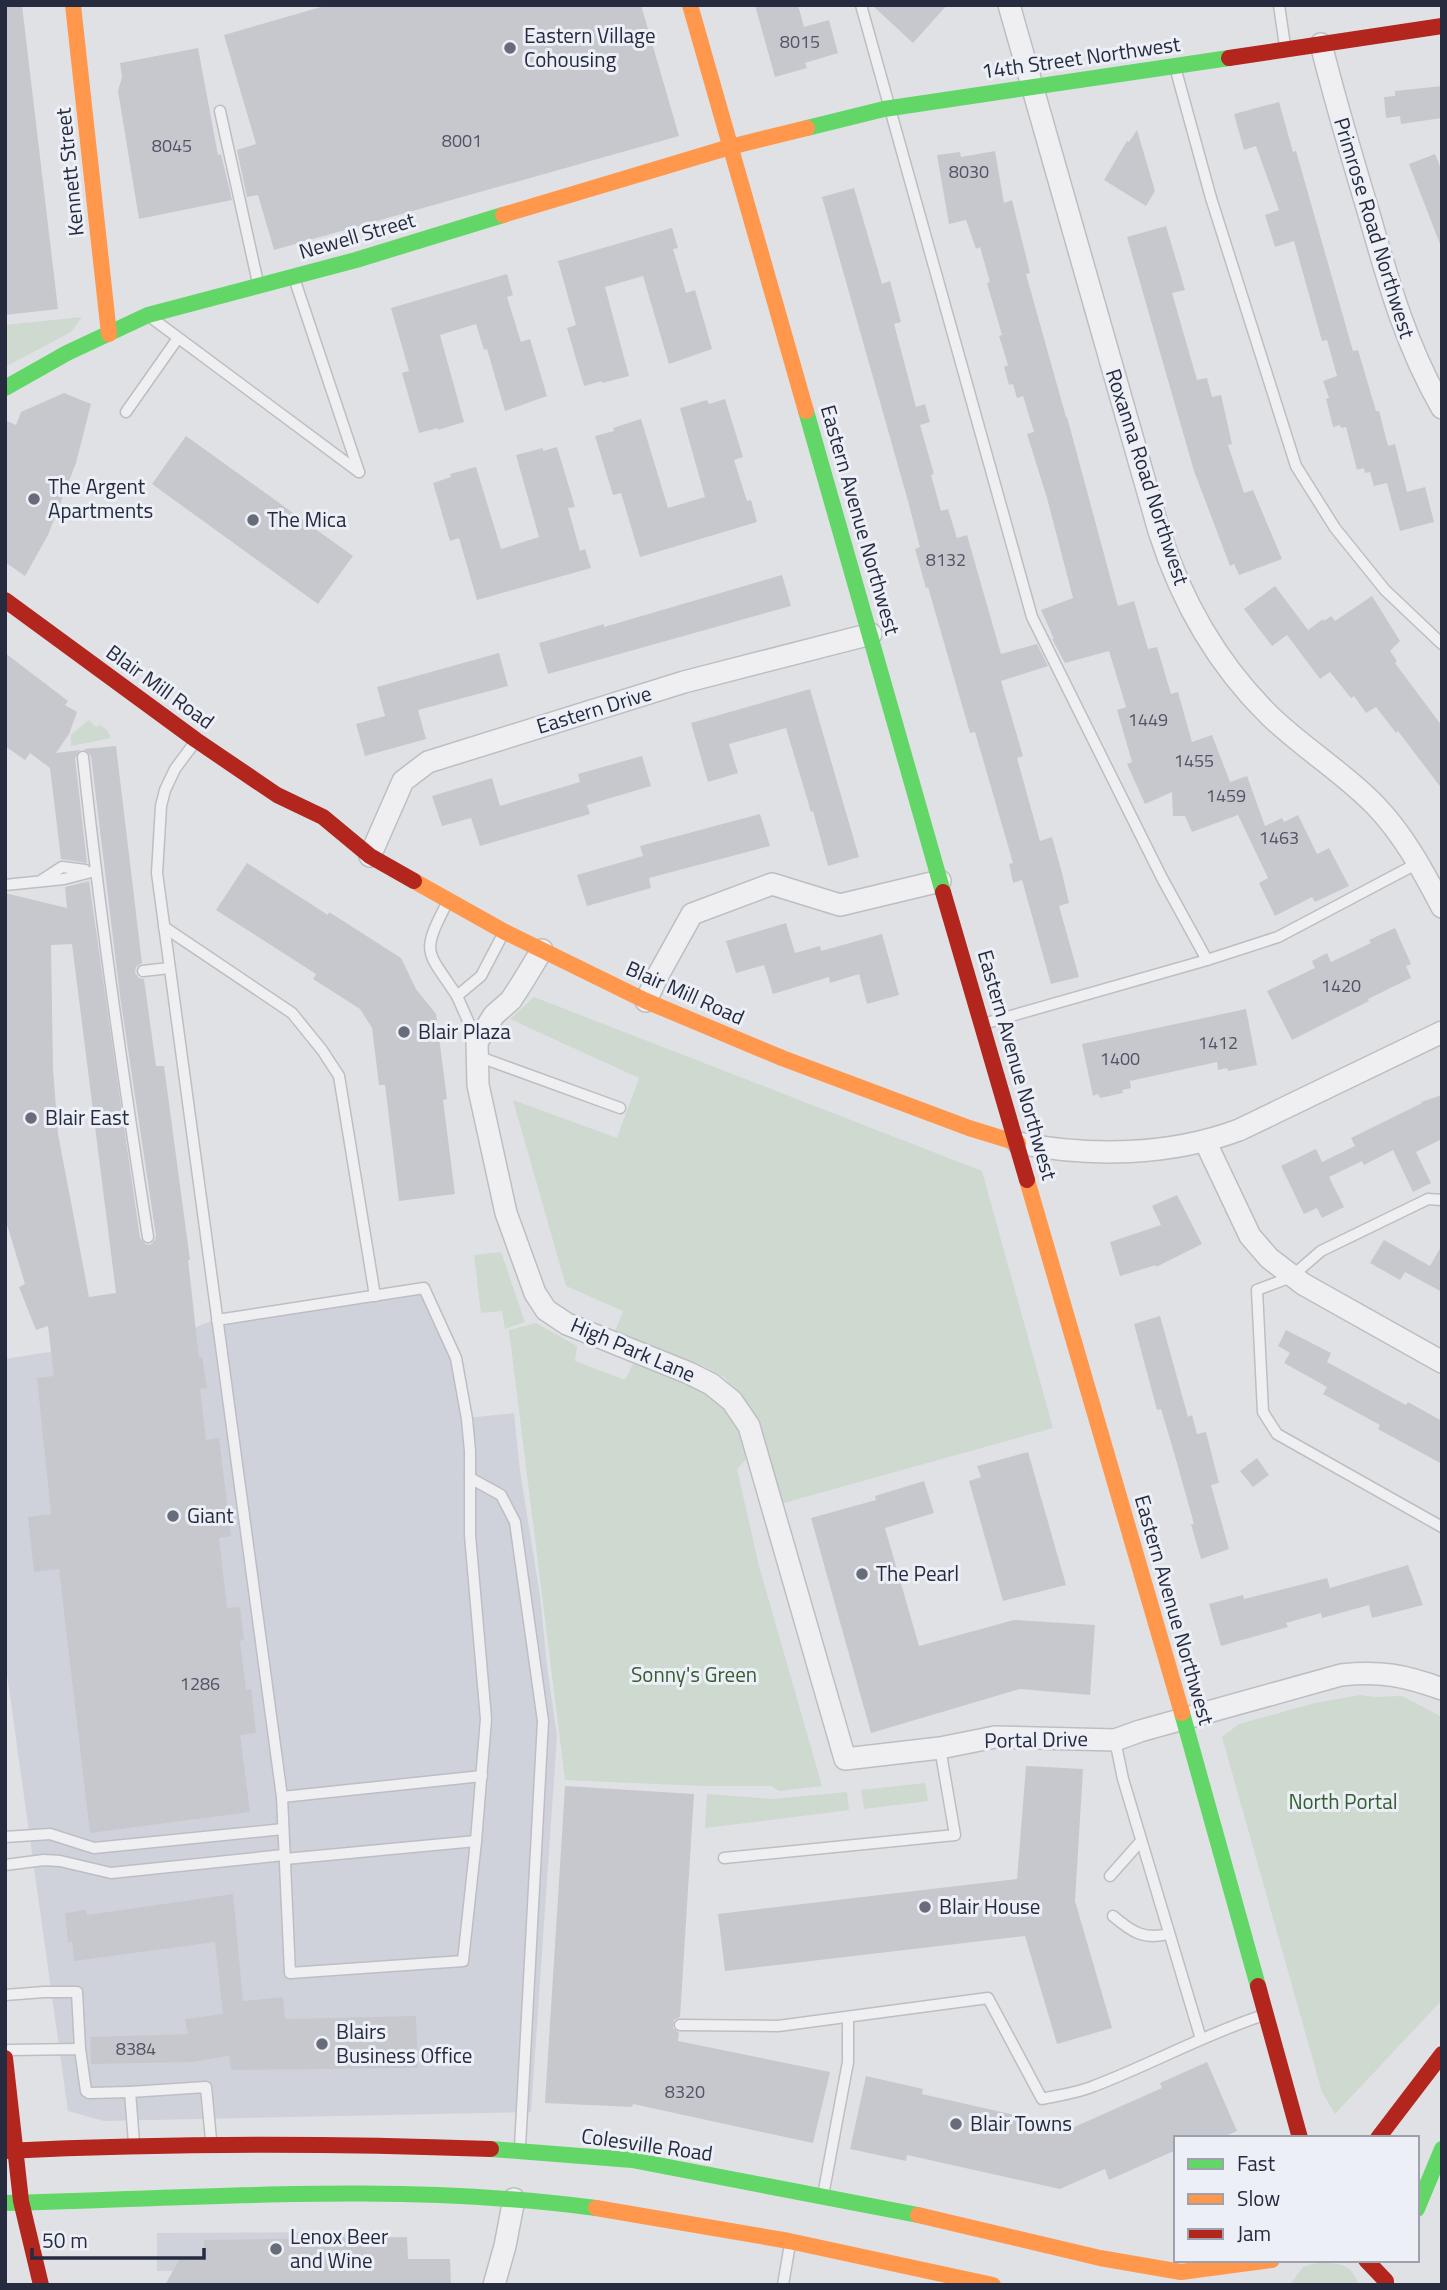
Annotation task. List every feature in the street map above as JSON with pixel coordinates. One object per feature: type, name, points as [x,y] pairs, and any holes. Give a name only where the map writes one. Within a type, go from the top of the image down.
[{"type":"street","name":"Kennett Street","points":[[73,5],[109,334]]},
{"type":"street","name":"Eastern Avenue Northwest","points":[[690,5],[940,881],[1184,1719],[1299,2136]]},
{"type":"street","name":"Roxanna Road Northwest","points":[[1009,5],[1159,531],[1183,593],[1207,637],[1244,688],[1290,735],[1341,774],[1374,804],[1397,830],[1418,863],[1436,882],[1442,907]]},
{"type":"street","name":"14th Street Northwest","points":[[730,147],[891,107],[1442,26]]},
{"type":"street","name":"Primrose Road Northwest","points":[[1321,44],[1399,317],[1418,363],[1442,408]]},
{"type":"street","name":"Newell Street","points":[[5,388],[68,353],[148,315],[369,256],[730,147]]},
{"type":"street","name":"Blair Mill Road","points":[[5,600],[196,740],[277,795],[323,817],[362,849],[505,932],[646,1000],[782,1058],[969,1129],[1018,1143]]},
{"type":"street","name":"Eastern Drive","points":[[362,849],[403,781],[428,762],[684,682],[871,634]]},
{"type":"street","points":[[293,803],[304,823]]},
{"type":"street","name":"Blair Mill Road","points":[[321,836],[362,849]]},
{"type":"street","points":[[646,1000],[692,914],[772,884],[840,905],[940,881]]},
{"type":"street","points":[[477,1049],[494,1015],[511,1000],[542,950]]},
{"type":"street","points":[[1018,1143],[1065,1152],[1155,1150],[1205,1141],[1239,1130],[1442,1032]]},
{"type":"street","name":"High Park Lane","points":[[477,1049],[478,1085],[506,1213],[535,1293],[546,1310],[567,1324],[711,1384],[732,1401],[749,1426],[845,1759]]},
{"type":"street","points":[[1205,1141],[1250,1236],[1269,1258],[1291,1277],[1442,1362]]},
{"type":"street","name":"Portal Drive","points":[[845,1759],[940,1748],[995,1737],[1115,1740],[1341,1675],[1374,1672],[1412,1678],[1442,1689]]},
{"type":"street","points":[[1380,2136],[1442,2054]]},
{"type":"street","points":[[5,2058],[11,2150],[34,2266],[41,2285]]},
{"type":"street","name":"Colesville Road","points":[[11,2150],[384,2145],[520,2150],[632,2160],[941,2220],[1100,2258],[1181,2272],[1278,2264]]},
{"type":"street","points":[[1419,2204],[1442,2149]]},
{"type":"street","points":[[5,2203],[298,2195],[420,2195],[514,2199],[655,2215],[993,2285]]},
{"type":"street","points":[[494,2285],[514,2199]]},
{"type":"street","points":[[1368,2262],[1386,2283],[1394,2262]]},
{"type":"lane","points":[[861,5],[1032,617],[1162,877],[1208,960]]},
{"type":"lane","points":[[1279,5],[1286,49]]},
{"type":"lane","points":[[1175,65],[1211,198],[1296,466],[1335,528],[1385,590],[1442,644]]},
{"type":"lane","points":[[220,111],[258,285]]},
{"type":"lane","points":[[148,315],[359,472],[293,276]]},
{"type":"lane","points":[[126,412],[178,338]]},
{"type":"lane","points":[[196,740],[170,778],[161,806],[157,873],[169,968],[282,1797],[290,1973],[463,1961],[477,1840],[486,1719],[470,1535],[467,1419],[456,1358],[424,1288],[217,1320]]},
{"type":"lane","points":[[83,757],[95,872],[148,1237]]},
{"type":"lane","points":[[983,1024],[1208,960],[1278,937],[1418,863]]},
{"type":"lane","points":[[5,884],[64,879],[95,872]]},
{"type":"lane","points":[[449,900],[434,928],[429,946],[430,954],[457,996],[477,1049],[621,1108]]},
{"type":"lane","points":[[164,927],[292,1013],[339,1076],[375,1296]]},
{"type":"lane","points":[[457,996],[481,975],[505,932]]},
{"type":"lane","points":[[143,971],[169,968]]},
{"type":"lane","points":[[1442,1200],[1429,1199],[1321,1251],[1291,1277],[1257,1290],[1263,1412],[1277,1434],[1442,1527]]},
{"type":"lane","points":[[470,1478],[501,1495],[515,1522],[543,1721],[520,2150]]},
{"type":"lane","points":[[1115,1740],[1123,1779],[1201,2039]]},
{"type":"lane","points":[[724,1858],[955,1835],[940,1748]]},
{"type":"lane","points":[[282,1797],[482,1776]]},
{"type":"lane","points":[[5,1837],[50,1834],[94,1848],[283,1829]]},
{"type":"lane","points":[[5,1866],[52,1861],[111,1872],[477,1840]]},
{"type":"lane","points":[[1110,1876],[1141,1841]]},
{"type":"lane","points":[[1113,1916],[1133,1933],[1156,1937],[1169,1934]]},
{"type":"lane","points":[[5,1995],[77,1992],[80,2049],[86,2091],[130,2092],[206,2087],[212,2146]]},
{"type":"lane","points":[[680,2025],[778,2026],[988,1998],[1042,2099],[1092,2087],[1234,2025],[1267,2015]]},
{"type":"lane","points":[[822,2196],[848,2062],[848,2017]]},
{"type":"lane","points":[[5,2050],[80,2049]]},
{"type":"lane","points":[[130,2092],[134,2147]]},
{"type":"lane","points":[[783,2285],[790,2241]]},
{"type":"shaded area","points":[[424,1288],[456,1358],[467,1418],[514,1413],[520,1471],[540,1596],[557,1736],[531,2112],[104,2121],[68,2111],[5,1660],[5,1359],[193,1329],[217,1320]]},
{"type":"shaded area","points":[[350,2232],[349,2268],[157,2271],[157,2233]]},
{"type":"green space","points":[[82,317],[71,332],[5,367],[5,325]]},
{"type":"green space","points":[[89,720],[96,727],[100,725],[107,730],[111,738],[71,746],[71,735]]},
{"type":"green space","points":[[534,997],[982,1171],[1053,1428],[780,1504],[750,1407],[725,1378],[704,1366],[615,1331],[623,1311],[566,1286],[513,1100],[617,1138],[639,1078],[510,1019]]},
{"type":"green space","points":[[501,1252],[525,1322],[505,1329],[502,1311],[481,1313],[474,1255]]},
{"type":"green space","name":"Sonny's Green","points":[[536,1323],[577,1346],[575,1361],[625,1380],[633,1364],[664,1374],[708,1396],[731,1418],[740,1435],[746,1459],[737,1469],[759,1566],[822,1786],[779,1791],[771,1786],[565,1780],[509,1330]]},
{"type":"green space","name":"North Portal","points":[[1360,1695],[1402,1696],[1442,1717],[1442,2000],[1335,2114],[1322,2092],[1222,1737],[1239,1724],[1315,1703]]},
{"type":"green space","points":[[925,1783],[928,1801],[864,1809],[861,1790]]},
{"type":"green space","points":[[847,1792],[849,1810],[705,1828],[707,1794],[773,1799]]},
{"type":"green space","points":[[1319,2262],[1344,2266],[1352,2272],[1359,2285],[1290,2285],[1303,2267]]},
{"type":"building","points":[[5,5],[22,5],[58,309],[5,315]]},
{"type":"building","points":[[328,5],[641,5],[679,136],[274,250],[258,195],[247,197],[237,150],[256,144],[224,35]]},
{"type":"building","points":[[755,5],[798,5],[804,27],[829,20],[838,53],[805,63],[807,68],[775,77]]},
{"type":"building","points":[[872,5],[947,5],[913,43]]},
{"type":"building","points":[[198,48],[218,155],[221,154],[232,200],[139,219],[118,91],[122,77],[120,63]]},
{"type":"building","points":[[1442,86],[1442,118],[1401,124],[1400,116],[1386,118],[1384,97],[1395,96],[1395,91]]},
{"type":"building","points":[[1279,102],[1293,152],[1296,151],[1353,351],[1358,350],[1388,446],[1395,444],[1407,492],[1425,487],[1434,522],[1400,531],[1387,483],[1374,486],[1370,472],[1365,473],[1364,468],[1357,470],[1346,427],[1333,427],[1326,399],[1329,398],[1323,381],[1337,376],[1327,340],[1322,341],[1294,241],[1275,247],[1265,215],[1279,210],[1256,146],[1244,150],[1234,114]]},
{"type":"building","points":[[1137,130],[1155,191],[1146,206],[1104,180],[1127,141],[1129,142]]},
{"type":"building","points":[[995,151],[1004,203],[1012,200],[1030,273],[1026,274],[1118,606],[1134,601],[1148,649],[1157,647],[1171,694],[1178,692],[1192,742],[1212,735],[1230,782],[1247,776],[1265,826],[1282,818],[1284,822],[1298,815],[1317,854],[1329,848],[1349,886],[1315,902],[1312,897],[1275,916],[1259,883],[1268,878],[1238,815],[1192,832],[1185,816],[1173,816],[1172,792],[1145,804],[1127,764],[1132,762],[1117,710],[1126,707],[1109,651],[1065,663],[1052,639],[1041,610],[1073,598],[1027,434],[1034,432],[1023,396],[1017,398],[1013,384],[1009,385],[1004,367],[1008,365],[999,336],[1002,335],[980,247],[976,249],[966,220],[949,224],[937,155],[960,152],[961,157]]},
{"type":"building","points":[[1435,154],[1442,171],[1440,244],[1409,164]]},
{"type":"building","points":[[854,188],[882,284],[890,281],[901,322],[894,324],[916,407],[925,404],[930,422],[920,425],[941,511],[948,509],[957,538],[967,535],[1001,654],[1037,644],[1048,666],[1001,681],[1023,756],[1017,758],[1040,841],[1052,837],[1062,873],[1069,903],[1059,906],[1079,977],[1051,984],[1022,880],[1013,883],[1009,864],[1013,863],[975,732],[970,733],[928,587],[926,588],[915,549],[920,547],[908,501],[822,197]]},
{"type":"building","points":[[1166,226],[1185,290],[1172,293],[1197,380],[1207,378],[1212,397],[1221,395],[1232,444],[1228,445],[1244,493],[1253,490],[1282,559],[1239,575],[1234,564],[1230,566],[1194,471],[1127,237]]},
{"type":"building","points":[[672,228],[678,248],[673,249],[686,293],[695,290],[712,349],[669,364],[643,276],[605,287],[629,376],[584,386],[567,328],[576,325],[558,261]]},
{"type":"building","points":[[507,274],[513,295],[507,297],[521,342],[530,339],[547,396],[505,411],[487,349],[484,350],[476,324],[440,335],[464,422],[419,433],[402,373],[409,371],[391,308]]},
{"type":"building","name":"The Argent Apartments","points":[[64,393],[91,404],[76,463],[48,535],[25,576],[5,562],[5,420],[16,425],[21,412]]},
{"type":"building","points":[[725,399],[743,457],[734,460],[757,522],[640,557],[621,493],[613,495],[595,436],[641,419],[668,508],[705,497],[680,408],[707,400],[709,404]]},
{"type":"building","name":"The Mica","points":[[186,436],[353,556],[318,604],[152,484]]},
{"type":"building","points":[[557,447],[575,507],[568,508],[580,551],[585,549],[591,568],[477,600],[459,538],[450,541],[433,483],[451,477],[450,474],[476,467],[501,549],[539,537],[516,455]]},
{"type":"building","points":[[782,575],[791,606],[548,674],[539,643],[604,624],[604,627]]},
{"type":"building","points":[[1275,586],[1308,630],[1331,616],[1335,621],[1372,596],[1400,641],[1390,651],[1397,661],[1395,663],[1442,726],[1442,789],[1376,707],[1366,713],[1354,696],[1351,698],[1330,672],[1320,679],[1287,635],[1272,646],[1244,609]]},
{"type":"building","points":[[5,653],[68,701],[65,705],[77,712],[69,734],[56,753],[80,750],[75,758],[87,863],[61,859],[50,768],[30,753],[25,760],[5,746]]},
{"type":"building","points":[[499,653],[508,686],[418,710],[426,739],[365,756],[356,724],[385,716],[377,687]]},
{"type":"building","points":[[810,689],[859,857],[828,866],[786,728],[729,744],[738,773],[708,782],[691,723]]},
{"type":"building","points":[[116,746],[142,963],[136,967],[135,973],[144,979],[156,1066],[164,1066],[190,1260],[199,1358],[202,1357],[207,1388],[200,1389],[206,1440],[219,1438],[231,1536],[219,1538],[227,1608],[240,1607],[244,1640],[240,1641],[246,1690],[251,1689],[256,1733],[240,1735],[250,1812],[90,1833],[59,1569],[34,1572],[28,1517],[51,1514],[37,1378],[54,1376],[48,1326],[36,1330],[19,1287],[25,1284],[5,1218],[5,893],[67,908],[65,887],[89,881],[140,1238],[150,1245],[156,1236],[120,996],[91,756],[84,749]],"holes":[[[72,944],[116,1293],[89,1297],[58,1134],[53,1069],[51,945]]]},
{"type":"building","points":[[642,756],[651,786],[587,805],[590,814],[480,846],[471,818],[442,826],[432,796],[492,778],[500,806],[580,782],[578,774]]},
{"type":"building","points":[[760,814],[770,846],[649,878],[651,888],[587,906],[577,875],[643,856],[640,846]]},
{"type":"building","name":"Blair Plaza","points":[[247,863],[401,958],[416,989],[436,1014],[455,1194],[399,1201],[385,1085],[379,1085],[372,1028],[360,1009],[313,979],[316,974],[216,910]]},
{"type":"building","points":[[786,923],[795,953],[820,946],[821,951],[882,934],[899,995],[867,1004],[859,974],[830,983],[829,977],[773,994],[764,965],[736,973],[726,941]]},
{"type":"building","points":[[1395,928],[1411,964],[1406,966],[1411,978],[1292,1040],[1267,991],[1315,968],[1312,961],[1327,953],[1331,962]]},
{"type":"building","points":[[1246,1009],[1257,1065],[1228,1071],[1227,1068],[1218,1070],[1217,1062],[1130,1081],[1131,1088],[1122,1090],[1123,1093],[1100,1098],[1098,1094],[1093,1096],[1082,1044]]},
{"type":"building","points":[[1442,1095],[1442,1139],[1416,1152],[1431,1183],[1413,1192],[1393,1150],[1364,1165],[1362,1161],[1329,1177],[1344,1207],[1322,1218],[1317,1208],[1304,1214],[1281,1166],[1316,1149],[1322,1162],[1355,1146],[1351,1138],[1421,1102]]},
{"type":"building","points":[[1177,1195],[1202,1244],[1156,1267],[1120,1276],[1110,1242],[1161,1225],[1152,1206]]},
{"type":"building","points":[[1384,1240],[1430,1266],[1442,1245],[1442,1292],[1405,1272],[1400,1280],[1370,1263]]},
{"type":"building","points":[[1160,1316],[1188,1417],[1192,1415],[1197,1434],[1206,1432],[1219,1483],[1211,1485],[1229,1549],[1201,1559],[1175,1456],[1161,1409],[1157,1410],[1134,1324]]},
{"type":"building","points":[[1286,1330],[1331,1353],[1327,1362],[1406,1405],[1408,1402],[1442,1421],[1442,1464],[1378,1429],[1380,1425],[1323,1394],[1327,1387],[1284,1363],[1290,1353],[1278,1346]]},
{"type":"building","points":[[1028,1452],[1066,1585],[1003,1601],[969,1481],[981,1477],[977,1466]]},
{"type":"building","points":[[1257,1458],[1269,1475],[1253,1487],[1240,1471]]},
{"type":"building","name":"The Pearl","points":[[924,1481],[934,1513],[885,1528],[919,1646],[1014,1620],[1095,1625],[1090,1695],[1020,1689],[871,1733],[811,1518],[876,1500],[875,1496]]},
{"type":"building","points":[[1408,1565],[1423,1605],[1372,1618],[1369,1605],[1322,1618],[1321,1613],[1286,1623],[1288,1627],[1221,1646],[1209,1604],[1243,1595],[1244,1599],[1327,1578],[1330,1588]]},
{"type":"building","name":"Blair House","points":[[1026,1766],[1083,1769],[1075,1901],[1112,2028],[1057,2044],[1025,1936],[725,1971],[718,1914],[1017,1879]]},
{"type":"building","points":[[565,1786],[694,1794],[680,2017],[674,2020],[673,2028],[679,2033],[678,2041],[830,2072],[813,2143],[633,2104],[632,2107],[545,2103]]},
{"type":"building","points":[[233,1894],[243,2001],[283,1997],[285,2019],[416,2016],[418,2068],[231,2070],[229,2056],[192,2062],[91,2064],[90,2037],[188,2034],[185,2019],[223,2014],[215,1942],[74,1961],[72,1942],[68,1942],[65,1913],[86,1910],[87,1915]]},
{"type":"building","name":"Blair Towns","points":[[1207,2062],[1237,2131],[1226,2136],[1174,2136],[1174,2151],[1109,2180],[1105,2169],[1060,2189],[907,2155],[906,2161],[850,2149],[866,2076],[923,2089],[922,2094],[1072,2128],[1162,2088],[1160,2083]]},
{"type":"building","points":[[407,2237],[408,2259],[450,2259],[451,2285],[165,2285],[179,2260],[204,2259],[204,2240]]},
{"type":"traffic: fast","points":[[807,128],[884,109],[1229,58]]},
{"type":"traffic: fast","points":[[5,388],[67,353],[148,315],[356,260],[503,215]]},
{"type":"traffic: fast","points":[[806,411],[943,892]]},
{"type":"traffic: fast","points":[[1182,1713],[1258,1986]]},
{"type":"traffic: fast","points":[[491,2149],[632,2160],[918,2215]]},
{"type":"traffic: fast","points":[[1419,2204],[1442,2149]]},
{"type":"traffic: fast","points":[[5,2203],[375,2194],[522,2200],[596,2208]]},
{"type":"traffic: slow","points":[[73,5],[109,334]]},
{"type":"traffic: slow","points":[[690,5],[806,411]]},
{"type":"traffic: slow","points":[[503,215],[730,147],[807,128]]},
{"type":"traffic: slow","points":[[414,881],[505,932],[646,1001],[782,1058],[969,1128],[1018,1143]]},
{"type":"traffic: slow","points":[[1027,1180],[1182,1713]]},
{"type":"traffic: slow","points":[[596,2208],[789,2241],[993,2285]]},
{"type":"traffic: slow","points":[[918,2215],[1100,2258],[1181,2272],[1257,2262]]},
{"type":"traffic: jam","points":[[1229,58],[1442,26]]},
{"type":"traffic: jam","points":[[5,600],[196,740],[277,795],[323,817],[370,856],[414,881]]},
{"type":"traffic: jam","points":[[943,892],[1027,1180]]},
{"type":"traffic: jam","points":[[1258,1986],[1299,2136]]},
{"type":"traffic: jam","points":[[1380,2136],[1442,2054]]},
{"type":"traffic: jam","points":[[5,2058],[21,2201],[41,2285]]},
{"type":"traffic: jam","points":[[5,2151],[248,2145],[491,2149]]},
{"type":"traffic: jam","points":[[1368,2262],[1386,2281],[1386,2285]]},
{"type":"place","name":"Eastern Village Cohousing","points":[[510,48]]},
{"type":"place","name":"The Argent Apartments","points":[[34,499]]},
{"type":"place","name":"The Mica","points":[[253,520]]},
{"type":"place","name":"Blair Plaza","points":[[404,1032]]},
{"type":"place","name":"Blair East","points":[[31,1118]]},
{"type":"place","name":"Giant","points":[[173,1516]]},
{"type":"place","name":"The Pearl","points":[[862,1574]]},
{"type":"place","name":"Blair House","points":[[925,1907]]},
{"type":"place","name":"Blairs Business Office","points":[[322,2044]]},
{"type":"place","name":"Blair Towns","points":[[956,2124]]},
{"type":"place","name":"Lenox Beer and Wine","points":[[276,2249]]}]
